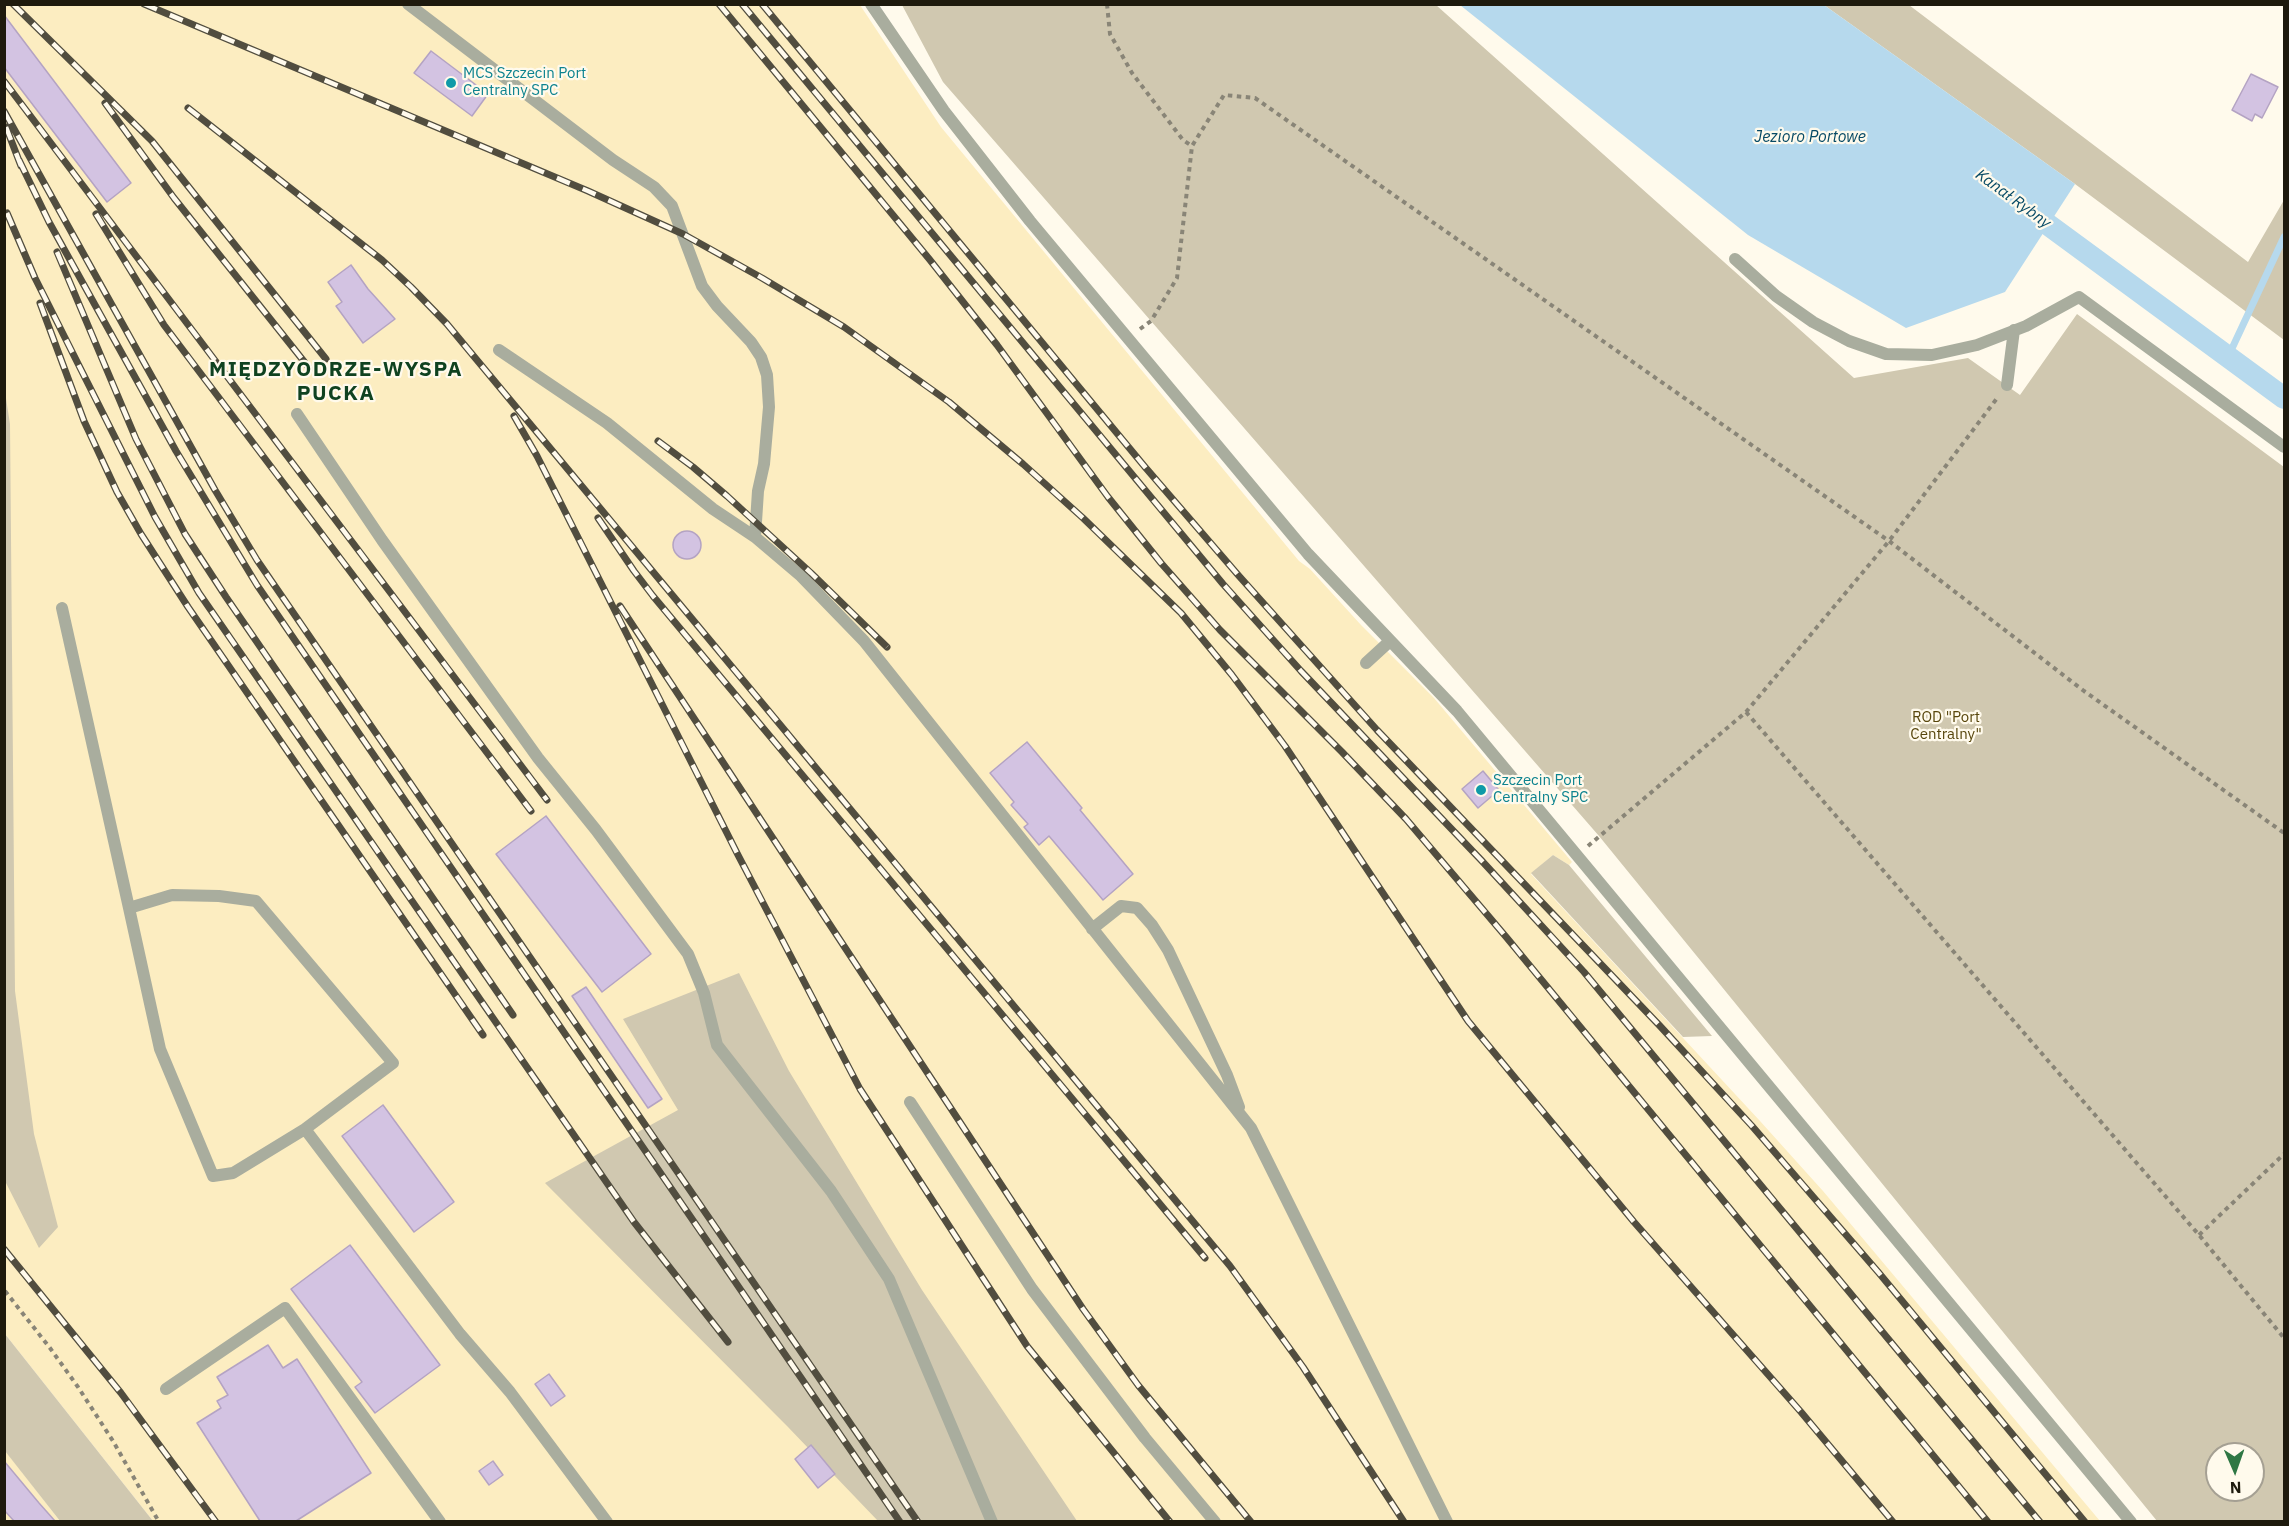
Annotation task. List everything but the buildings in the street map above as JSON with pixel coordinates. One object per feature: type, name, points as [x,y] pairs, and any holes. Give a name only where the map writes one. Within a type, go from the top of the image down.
[{"type":"lane","points":[[408,4],[613,160],[654,187],[672,206],[702,286],[717,306],[751,342],[761,357],[767,375],[769,407],[764,464],[758,491],[755,537]]},
{"type":"lane","points":[[871,4],[944,111],[1030,221],[1308,554],[1457,711],[1719,1029],[2131,1521]]},
{"type":"lane","points":[[1735,259],[1776,296],[1813,322],[1849,341],[1886,354],[1932,355],[1977,345],[2014,330],[2079,297],[2284,447]]},
{"type":"lane","points":[[2007,385],[2014,330]]},
{"type":"lane","points":[[498,350],[607,423],[713,509],[755,537],[801,576],[864,641],[1251,1128],[1447,1521]]},
{"type":"lane","points":[[297,414],[382,540],[525,740],[596,830],[688,954],[704,993],[717,1046],[831,1191],[889,1279],[992,1521]]},
{"type":"lane","points":[[62,608],[160,1049],[213,1176],[233,1173],[305,1129],[393,1063],[256,901],[172,895],[129,908]]},
{"type":"lane","points":[[1366,663],[1390,641]]},
{"type":"lane","points":[[1092,929],[1122,906],[1137,908],[1152,925],[1168,950],[1227,1075],[1243,1118]]},
{"type":"lane","points":[[910,1102],[1032,1288],[1145,1438],[1215,1521]]},
{"type":"lane","points":[[305,1129],[460,1334],[510,1392],[607,1521]]},
{"type":"lane","points":[[166,1389],[285,1308],[440,1521]]},
{"type":"path","points":[[1107,4],[1110,34],[1132,73],[1183,141],[1192,146]]},
{"type":"path","points":[[1151,321],[1177,278],[1192,146],[1224,95],[1255,99],[1889,541],[2084,691],[2284,833]]},
{"type":"path","points":[[1599,836],[1746,712],[1889,541],[2007,385]]},
{"type":"path","points":[[1746,712],[2199,1235],[2284,1338]]},
{"type":"path","points":[[2199,1235],[2284,1154]]},
{"type":"path","points":[[4,1291],[78,1387],[113,1441],[159,1521]]},
{"type":"shaded area","points":[[5,5],[860,5],[941,127],[1299,561],[1310,569],[1361,625],[1434,698],[1572,862],[1569,865],[1553,855],[1531,874],[1823,1191],[2100,1521],[153,1521],[5,1334]]},
{"type":"shaded area","points":[[4,1451],[8,1454],[60,1521],[5,1521]]},
{"type":"green space","name":"ROD \"Port Centralny\"","points":[[902,5],[1436,5],[1854,378],[1968,358],[2020,395],[2077,314],[2284,467],[2284,1521],[2157,1521],[1599,836],[943,82]]},
{"type":"green space","points":[[1824,5],[1909,5],[2248,262],[2284,200],[2284,340],[2075,184]]},
{"type":"green space","points":[[5,392],[10,424],[15,991],[34,1134],[58,1227],[39,1248],[4,1179]]},
{"type":"green space","points":[[1553,855],[1569,865],[1712,1036],[1683,1037],[1531,873]]},
{"type":"green space","points":[[739,973],[789,1071],[922,1290],[1077,1521],[878,1521],[788,1427],[545,1183],[678,1110],[623,1019]]},
{"type":"green space","points":[[4,1334],[153,1521],[60,1521],[5,1451]]},
{"type":"water","name":"Jezioro Portowe","points":[[1460,5],[1824,5],[2075,184],[2005,292],[1906,328],[1748,235]]},
{"type":"waterway","name":"Kanał Rybny","points":[[2024,207],[2284,398]]},
{"type":"waterway","points":[[2228,357],[2284,237]]},
{"type":"railway","points":[[13,4],[152,141],[326,359]]},
{"type":"railway","points":[[144,4],[588,191],[683,234],[844,327],[949,402],[1023,464],[1083,518],[1181,613],[1232,675],[1285,746],[1468,1021],[1634,1222],[1801,1412],[1893,1522]]},
{"type":"railway","points":[[719,4],[930,260],[997,345],[1108,497],[1161,563],[1220,630],[1406,819],[1507,938],[1988,1522]]},
{"type":"railway","points":[[742,4],[1223,584],[1301,671],[1584,972],[2040,1522]]},
{"type":"railway","points":[[762,4],[1145,467],[1239,576],[1377,730],[1660,1026],[1752,1126],[1879,1273],[2085,1522]]},
{"type":"railway","points":[[4,81],[547,800]]},
{"type":"railway","points":[[105,103],[174,198],[310,369]]},
{"type":"railway","points":[[188,108],[382,260],[447,324],[1230,1266],[1303,1367],[1404,1522]]},
{"type":"railway","points":[[4,111],[215,490],[257,560],[918,1522]]},
{"type":"railway","points":[[6,127],[21,166]]},
{"type":"railway","points":[[19,160],[49,222],[176,451],[257,585],[900,1522]]},
{"type":"railway","points":[[7,213],[35,278],[155,517],[199,593],[634,1222],[728,1342]]},
{"type":"railway","points":[[96,214],[164,325],[531,811]]},
{"type":"railway","points":[[57,252],[136,439],[185,534],[513,1015]]},
{"type":"railway","points":[[40,303],[84,421],[117,492],[141,534],[188,607],[483,1035]]},
{"type":"railway","points":[[514,416],[537,456],[738,855],[860,1089],[1027,1346],[1170,1522]]},
{"type":"railway","points":[[658,441],[727,496],[887,647]]},
{"type":"railway","points":[[598,518],[653,596],[1205,1258]]},
{"type":"railway","points":[[620,606],[1083,1309],[1138,1385],[1251,1522]]},
{"type":"railway","points":[[4,1249],[121,1393],[216,1522]]},
{"type":"place","name":"MCS Szczecin Port Centralny SPC","points":[[451,83]]},
{"type":"place","name":"Szczecin Port Centralny SPC","points":[[1481,790]]},
{"type":"district","name":"MIĘDZYODRZE-WYSPA PUCKA","points":[[336,382]]}]
